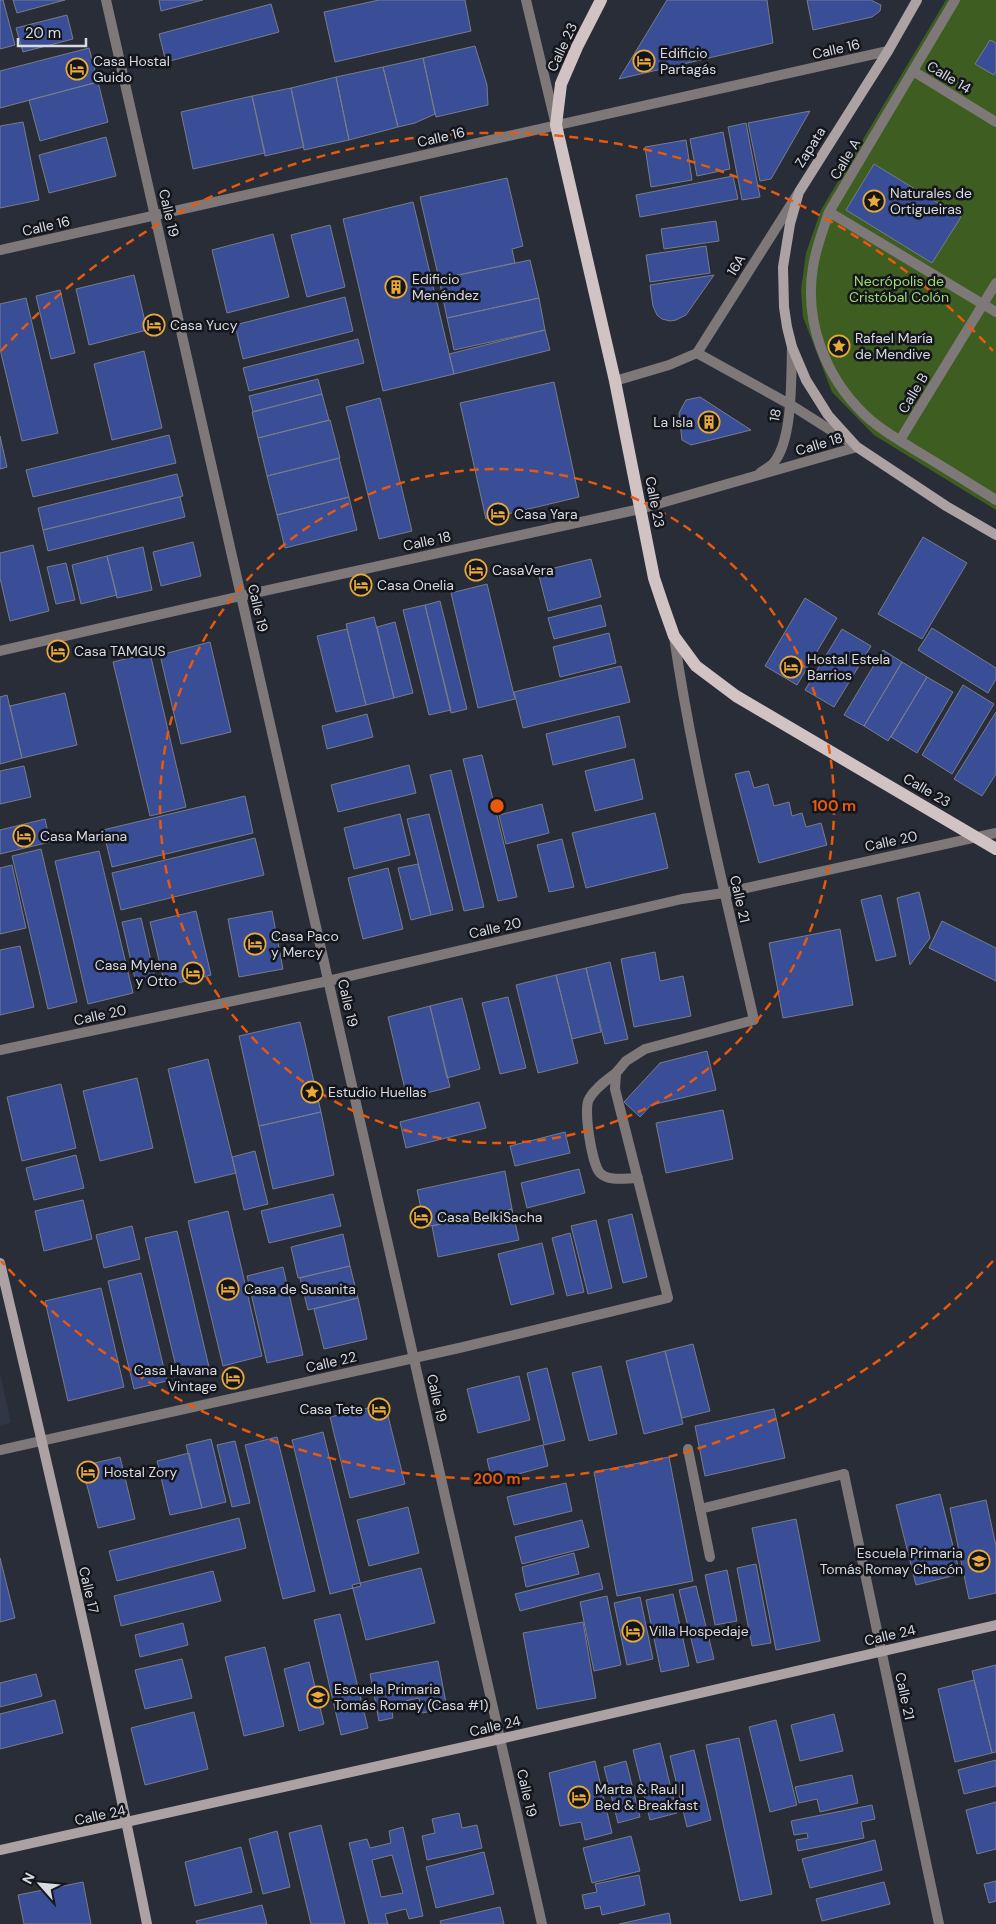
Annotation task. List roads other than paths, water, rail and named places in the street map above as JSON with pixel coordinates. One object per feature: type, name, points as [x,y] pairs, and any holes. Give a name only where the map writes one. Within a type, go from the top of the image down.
[{"type":"main road","name":"Calle 23","points":[[601,0],[561,84],[556,125],[616,381],[654,578],[674,636],[696,666],[736,696],[996,848]]},
{"type":"street","name":"Calle 19","points":[[106,0],[542,1924]]},
{"type":"street","points":[[526,0],[556,125]]},
{"type":"street","name":"Zapata","points":[[792,347],[784,307],[783,267],[790,224],[799,192],[888,51],[917,0]]},
{"type":"street","name":"Calle A","points":[[900,440],[865,416],[837,384],[821,348],[812,319],[811,292],[813,268],[818,242],[829,212],[956,0]]},
{"type":"street","name":"Calle 16","points":[[0,250],[888,51]]},
{"type":"street","name":"Calle 14","points":[[913,71],[996,122]]},
{"type":"street","name":"16A","points":[[697,353],[799,192]]},
{"type":"street","points":[[829,212],[996,312]]},
{"type":"street","name":"Calle B","points":[[900,440],[996,283]]},
{"type":"street","points":[[792,347],[806,380],[828,415],[857,447]]},
{"type":"street","name":"18","points":[[756,477],[775,462],[782,450],[791,404],[792,347]]},
{"type":"street","points":[[616,381],[669,365],[697,353],[791,404],[946,506],[996,535]]},
{"type":"street","points":[[900,440],[996,500]]},
{"type":"street","name":"Calle 18","points":[[0,651],[640,509],[857,447]]},
{"type":"street","name":"Calle 21","points":[[638,1178],[610,1179],[600,1173],[595,1164],[586,1112],[587,1101],[594,1091],[626,1061],[645,1049],[754,1020],[724,893],[684,703],[674,636]]},
{"type":"street","name":"Calle 20","points":[[0,1050],[328,981],[682,900],[724,893],[996,833]]},
{"type":"street","points":[[616,1072],[615,1089],[638,1178]]},
{"type":"street","name":"Calle 22","points":[[0,1450],[414,1358],[668,1298],[638,1178]]},
{"type":"street","name":"Calle 17","points":[[0,1263],[42,1441],[127,1823],[147,1924]]},
{"type":"street","points":[[688,1448],[710,1558]]},
{"type":"street","name":"Calle 21","points":[[700,1508],[844,1474],[939,1924]]},
{"type":"street","name":"Calle 24","points":[[0,1850],[500,1739],[996,1625]]},
{"type":"place","name":"Edificio Partagás","points":[[644,61]]},
{"type":"place","name":"Casa Hostal Guido","points":[[77,69]]},
{"type":"place","name":"Naturales de Ortigueiras","points":[[874,201]]},
{"type":"place","name":"Edificio Menéndez","points":[[396,287]]},
{"type":"place","name":"Casa Yucy","points":[[154,325]]},
{"type":"place","name":"Rafael María de Mendive","points":[[839,346]]},
{"type":"place","name":"La Isla","points":[[709,422]]},
{"type":"place","name":"Casa Yara","points":[[498,514]]},
{"type":"place","name":"CasaVera","points":[[476,570]]},
{"type":"place","name":"Casa Onelia","points":[[361,585]]},
{"type":"place","name":"Casa TAMGUS","points":[[58,651]]},
{"type":"place","name":"Hostal Estela Barrios","points":[[791,667]]},
{"type":"place","name":"Casa Mariana","points":[[24,836]]},
{"type":"place","name":"Casa Paco y Mercy","points":[[255,944]]},
{"type":"place","name":"Casa Mylena y Otto","points":[[193,973]]},
{"type":"place","name":"Estudio Huellas","points":[[312,1092]]},
{"type":"place","name":"Casa BelkiSacha","points":[[421,1217]]},
{"type":"place","name":"Casa de Susanita","points":[[228,1289]]},
{"type":"place","name":"Casa Havana Vintage","points":[[233,1378]]},
{"type":"place","name":"Casa Tete","points":[[379,1409]]},
{"type":"place","name":"Hostal Zory","points":[[88,1472]]},
{"type":"place","name":"Escuela Primaria Tomás Romay Chacón","points":[[979,1561]]},
{"type":"place","name":"Villa Hospedaje","points":[[633,1631]]},
{"type":"place","name":"Escuela Primaria Tomás Romay (Casa #1)","points":[[318,1697]]},
{"type":"place","name":"Marta & Raul | Bed & Breakfast","points":[[579,1797]]},
{"type":"park label","name":"Necrópolis de Cristóbal Colón","points":[[899,290]]}]
